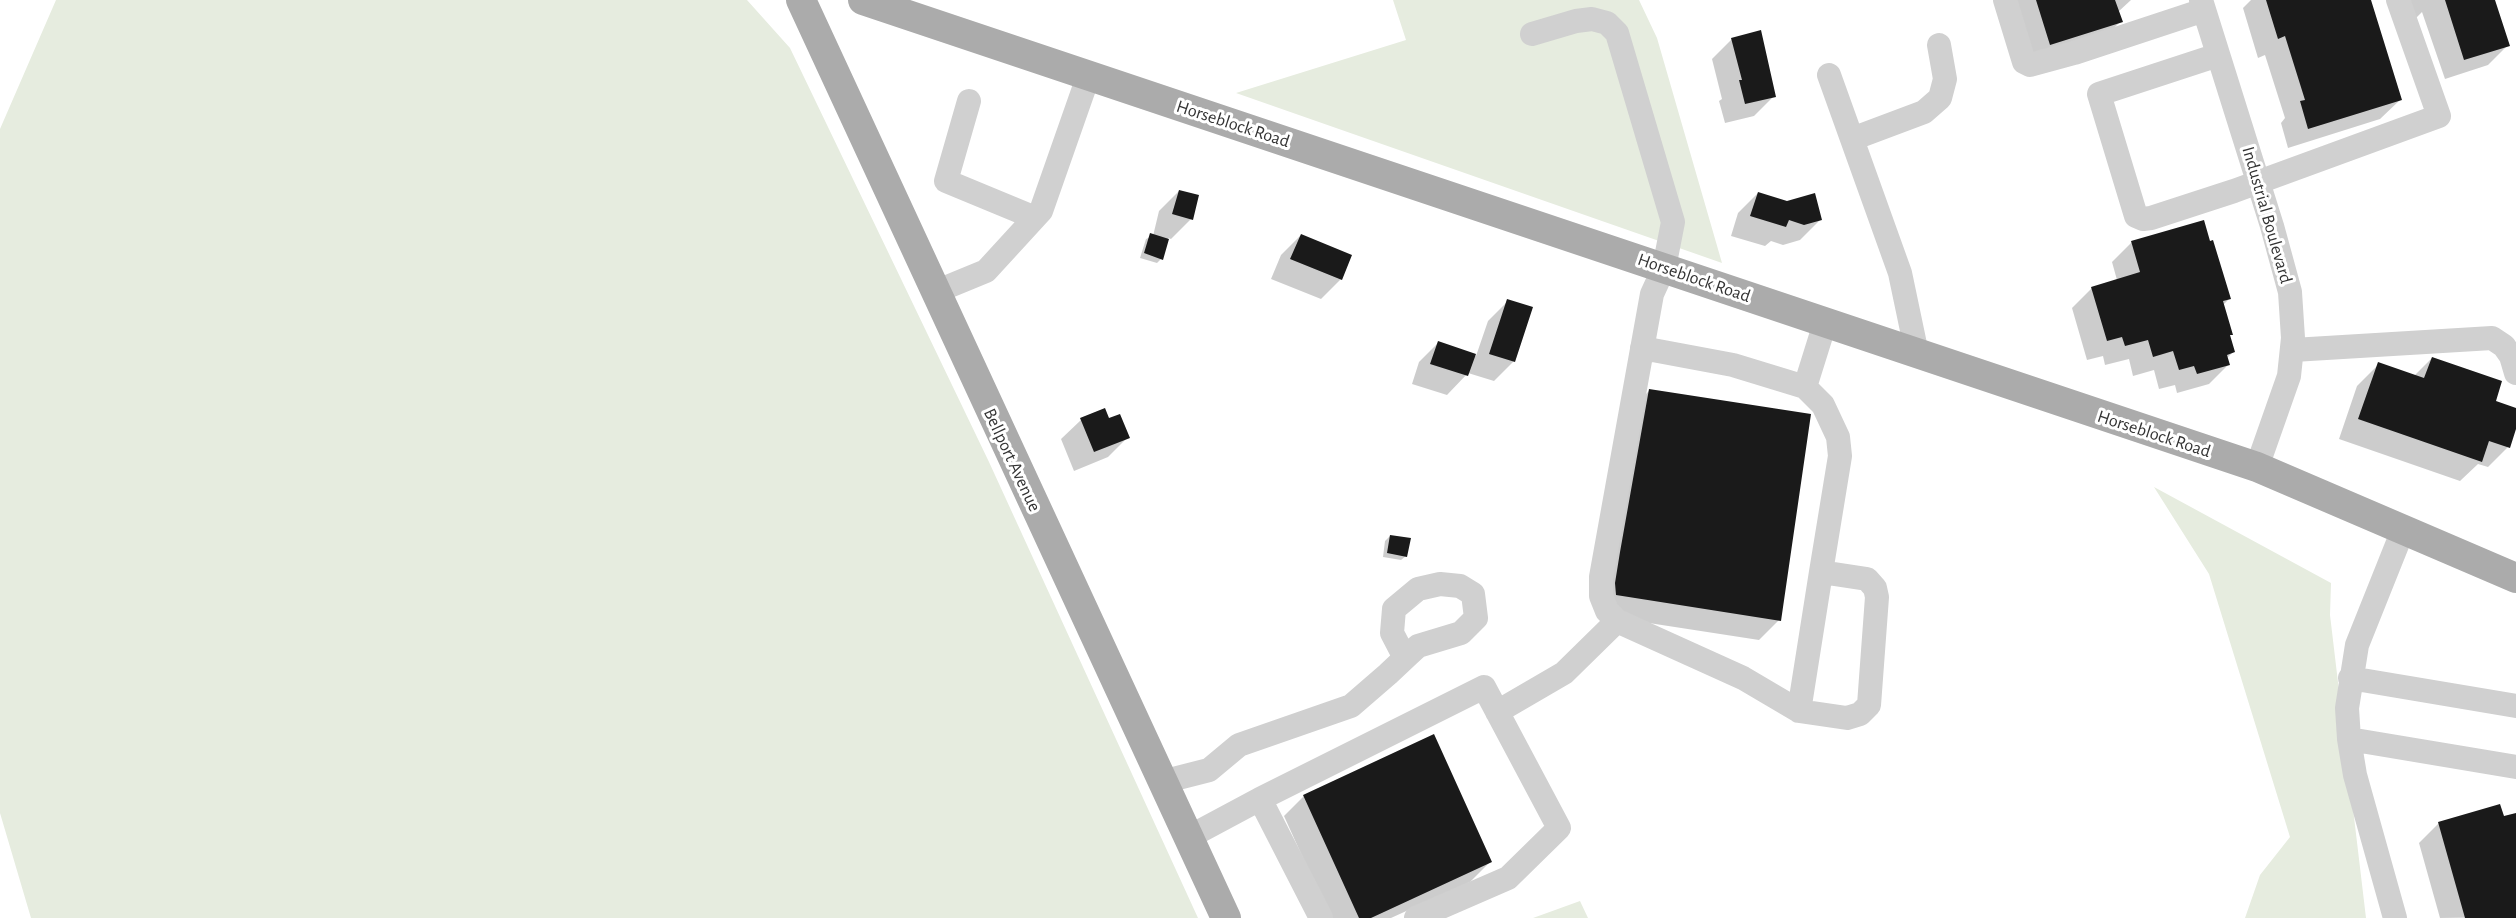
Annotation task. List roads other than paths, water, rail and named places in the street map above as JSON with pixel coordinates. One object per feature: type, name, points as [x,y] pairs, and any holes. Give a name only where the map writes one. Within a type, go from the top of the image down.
[{"type":"main road","name":"Bellport Avenue","points":[[801,0],[1226,918]]},
{"type":"main road","name":"Horseblock Road","points":[[863,0],[2257,467],[2516,578]]},
{"type":"street","points":[[2005,0],[2024,62],[2030,65],[2148,29],[2203,5]]},
{"type":"street","points":[[2218,55],[2098,94],[2136,216],[2143,219],[2259,183],[2439,116],[2398,0]]},
{"type":"street","name":"Industrial Boulevard","points":[[2203,5],[2259,183],[2290,292],[2293,350],[2282,400],[2257,467]]},
{"type":"street","points":[[1532,34],[1576,21],[1592,19],[1606,23],[1617,33],[1673,222],[1664,268],[1652,294],[1600,577],[1601,596],[1607,611],[1617,621],[1743,678],[1800,711],[1847,718],[1860,714],[1869,705],[1877,597],[1875,588],[1868,579],[1821,572]]},
{"type":"street","points":[[1852,139],[1924,112],[1940,98],[1945,79],[1939,45]]},
{"type":"street","points":[[1829,75],[1900,273],[1917,354]]},
{"type":"street","points":[[935,292],[986,271],[1033,217],[1041,211],[1088,76]]},
{"type":"street","points":[[969,101],[946,181],[1033,217]]},
{"type":"street","points":[[1805,387],[1825,323]]},
{"type":"street","points":[[2293,350],[2492,338],[2504,346],[2511,356],[2516,373]]},
{"type":"street","points":[[1642,348],[1732,365],[1805,387],[1823,405],[1838,437],[1840,456],[1800,711]]},
{"type":"street","points":[[2395,918],[2355,775],[2349,740],[2347,708],[2357,645],[2403,530]]},
{"type":"street","points":[[1497,712],[1564,673],[1617,621]]},
{"type":"street","points":[[1162,782],[1209,770],[1239,745],[1351,706],[1405,658]]},
{"type":"street","points":[[2350,678],[2516,706]]},
{"type":"street","points":[[1189,837],[1484,687],[1559,828],[1508,878],[1416,918]]},
{"type":"street","points":[[2349,740],[2516,768]]},
{"type":"street","points":[[1260,799],[1321,918]]}]
